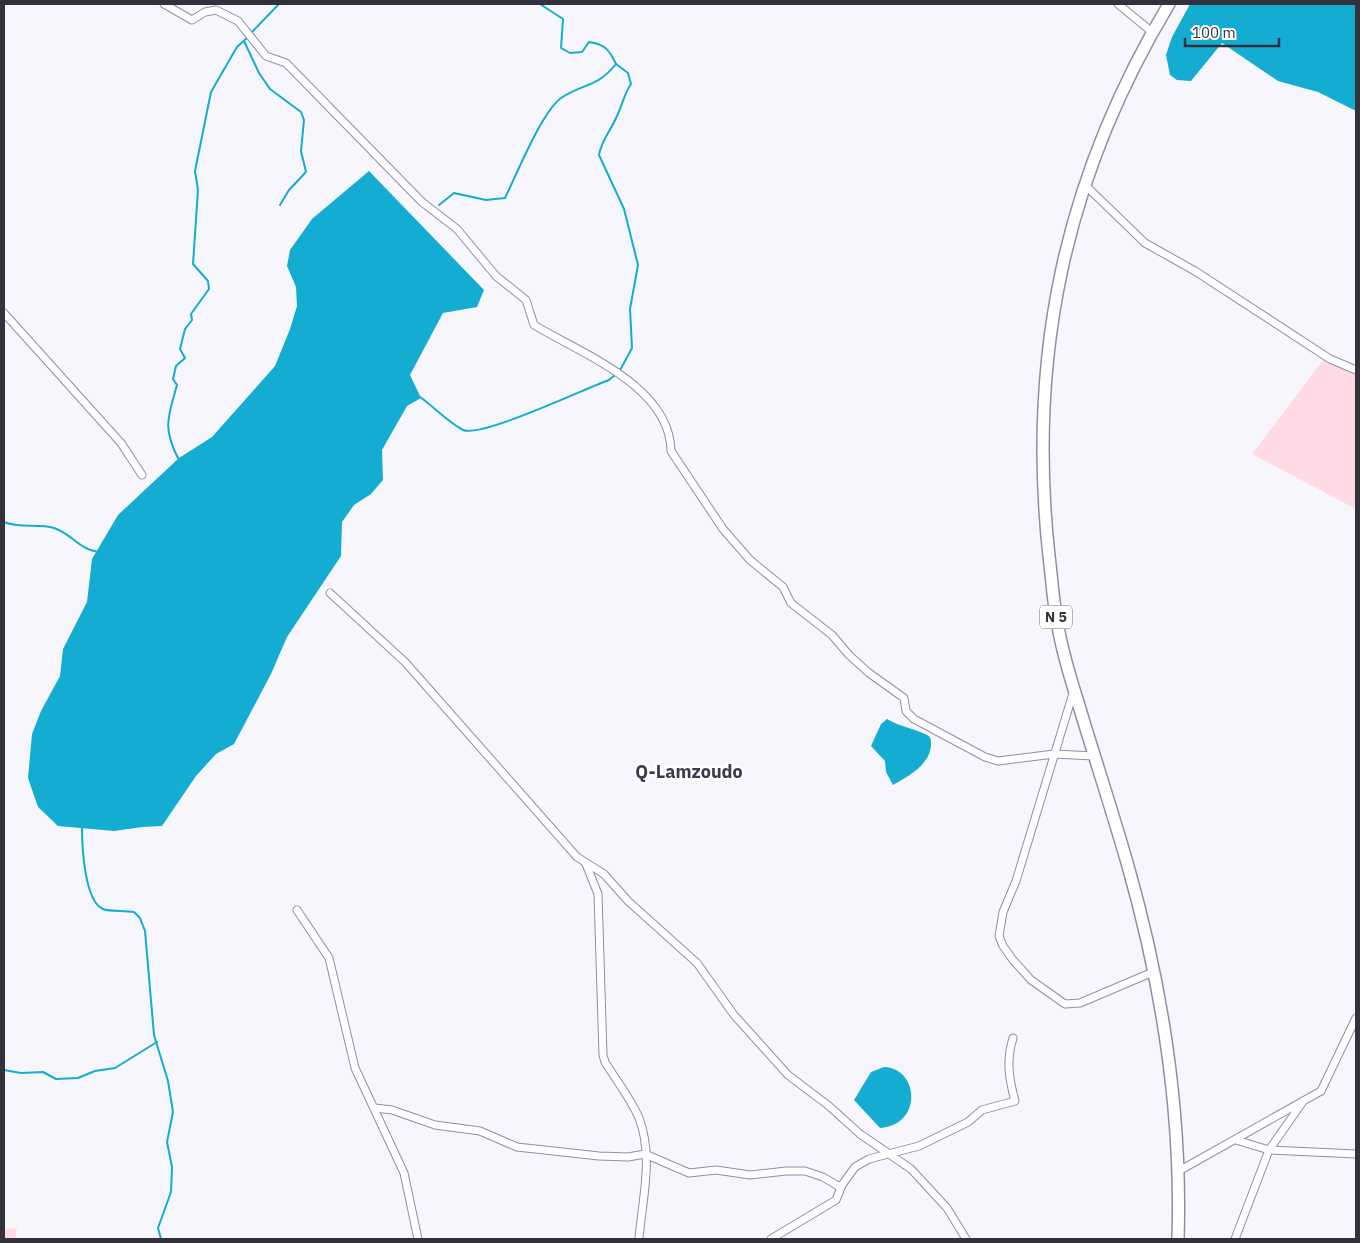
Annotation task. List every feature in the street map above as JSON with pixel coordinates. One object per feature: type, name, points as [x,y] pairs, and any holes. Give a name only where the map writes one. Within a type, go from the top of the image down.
[{"type":"highway","name":"N 5","points":[[1169,4],[1152,32],[1109,122],[1086,185],[1065,252],[1055,293],[1049,334],[1042,418],[1044,500],[1058,626],[1074,690],[1128,868],[1154,972],[1174,1103],[1178,1172],[1178,1239]]},
{"type":"street","points":[[164,4],[192,20],[205,12],[216,10],[238,21],[266,56],[286,63],[422,202],[456,229],[496,276],[526,300],[534,325],[618,372],[651,400],[671,438],[672,451],[723,529],[750,560],[783,586],[790,603],[832,636],[869,673],[904,698],[906,711],[914,719],[956,744],[998,761],[1054,754],[1094,756]]},
{"type":"street","points":[[1118,4],[1152,32]]},
{"type":"street","points":[[1086,185],[1145,243],[1195,271],[1330,359],[1356,370]]},
{"type":"street","points":[[4,313],[121,443],[142,474]]},
{"type":"street","points":[[330,593],[405,662],[480,749],[585,864],[598,894],[603,1055],[605,1062],[638,1116],[646,1154],[645,1199],[638,1239]]},
{"type":"street","points":[[1074,690],[1016,881],[1003,912],[999,936],[1003,946],[1032,980],[1065,1004],[1080,1003],[1154,972]]},
{"type":"street","points":[[585,864],[604,874],[628,901],[704,970],[712,987],[734,1015],[788,1075],[888,1154],[911,1169],[947,1208],[966,1239]]},
{"type":"street","points":[[297,910],[329,958],[355,1068],[386,1132],[389,1146],[404,1172],[418,1239]]},
{"type":"street","points":[[1178,1172],[1321,1091],[1356,1018]]},
{"type":"street","points":[[771,1239],[836,1200],[842,1185],[855,1167],[869,1159],[919,1146],[968,1122],[982,1110],[1015,1101],[1008,1075],[1008,1053],[1013,1038]]},
{"type":"street","points":[[1234,1239],[1269,1150],[1304,1101]]},
{"type":"street","points":[[375,1108],[392,1110],[435,1125],[480,1130],[517,1147],[599,1156],[628,1157],[646,1154],[690,1173],[716,1170],[750,1175],[804,1171],[823,1177],[838,1186],[842,1185]]},
{"type":"street","points":[[1236,1140],[1269,1150],[1356,1154]]},
{"type":"shaded area","points":[[1323,360],[1356,374],[1356,509],[1252,454]]},
{"type":"shaded area","points":[[17,1228],[15,1239],[4,1239],[4,1229]]},
{"type":"water","points":[[1190,4],[1356,4],[1356,111],[1318,92],[1278,81],[1222,43],[1191,81],[1177,80],[1170,75],[1166,55],[1172,37]]},
{"type":"water","points":[[369,171],[484,290],[477,307],[443,313],[410,375],[421,398],[407,406],[382,450],[383,480],[371,494],[354,505],[342,522],[341,556],[287,637],[271,674],[234,744],[216,754],[196,776],[162,826],[114,831],[58,826],[38,807],[28,778],[32,734],[41,711],[60,676],[63,649],[87,602],[92,559],[118,515],[179,458],[212,437],[275,366],[297,306],[296,287],[287,266],[290,250],[312,219]]},
{"type":"water","points":[[887,719],[927,735],[931,741],[927,758],[918,769],[893,785],[886,772],[885,761],[871,746],[881,724]]},
{"type":"water","points":[[884,1067],[896,1070],[904,1077],[909,1086],[911,1097],[909,1108],[904,1117],[894,1125],[880,1128],[854,1100],[871,1072]]},
{"type":"waterway","points":[[251,33],[279,4]]},
{"type":"waterway","points":[[439,205],[454,193],[486,200],[505,198],[538,130],[553,106],[569,93],[603,77],[616,64],[612,55],[599,44],[589,42],[582,52],[570,53],[561,48],[563,19],[540,4]]},
{"type":"waterway","points":[[179,460],[170,439],[168,422],[177,385],[173,379],[176,366],[185,358],[180,349],[185,329],[192,320],[191,314],[209,289],[208,281],[193,264],[198,190],[195,171],[211,92],[237,47],[248,37]]},
{"type":"waterway","points":[[244,41],[259,73],[270,89],[301,112],[304,120],[301,151],[306,172],[289,190],[280,205]]},
{"type":"waterway","points":[[616,64],[628,73],[631,84],[599,155],[624,209],[638,265],[630,309],[632,348],[619,372]]},
{"type":"waterway","points":[[420,397],[457,427],[473,431],[511,420],[609,380],[615,375]]},
{"type":"waterway","points":[[4,522],[16,525],[54,528],[66,534],[80,545],[98,552]]},
{"type":"waterway","points":[[82,827],[85,871],[88,884],[97,904],[106,910],[134,912],[140,918],[145,931],[154,1035],[168,1081],[173,1112],[167,1142],[172,1167],[171,1192],[158,1228],[161,1239]]},
{"type":"waterway","points":[[4,1070],[21,1073],[43,1072],[56,1079],[78,1078],[95,1071],[115,1068],[157,1042]]},
{"type":"district","name":"Q-Lamzoudo","points":[[689,772]]}]
